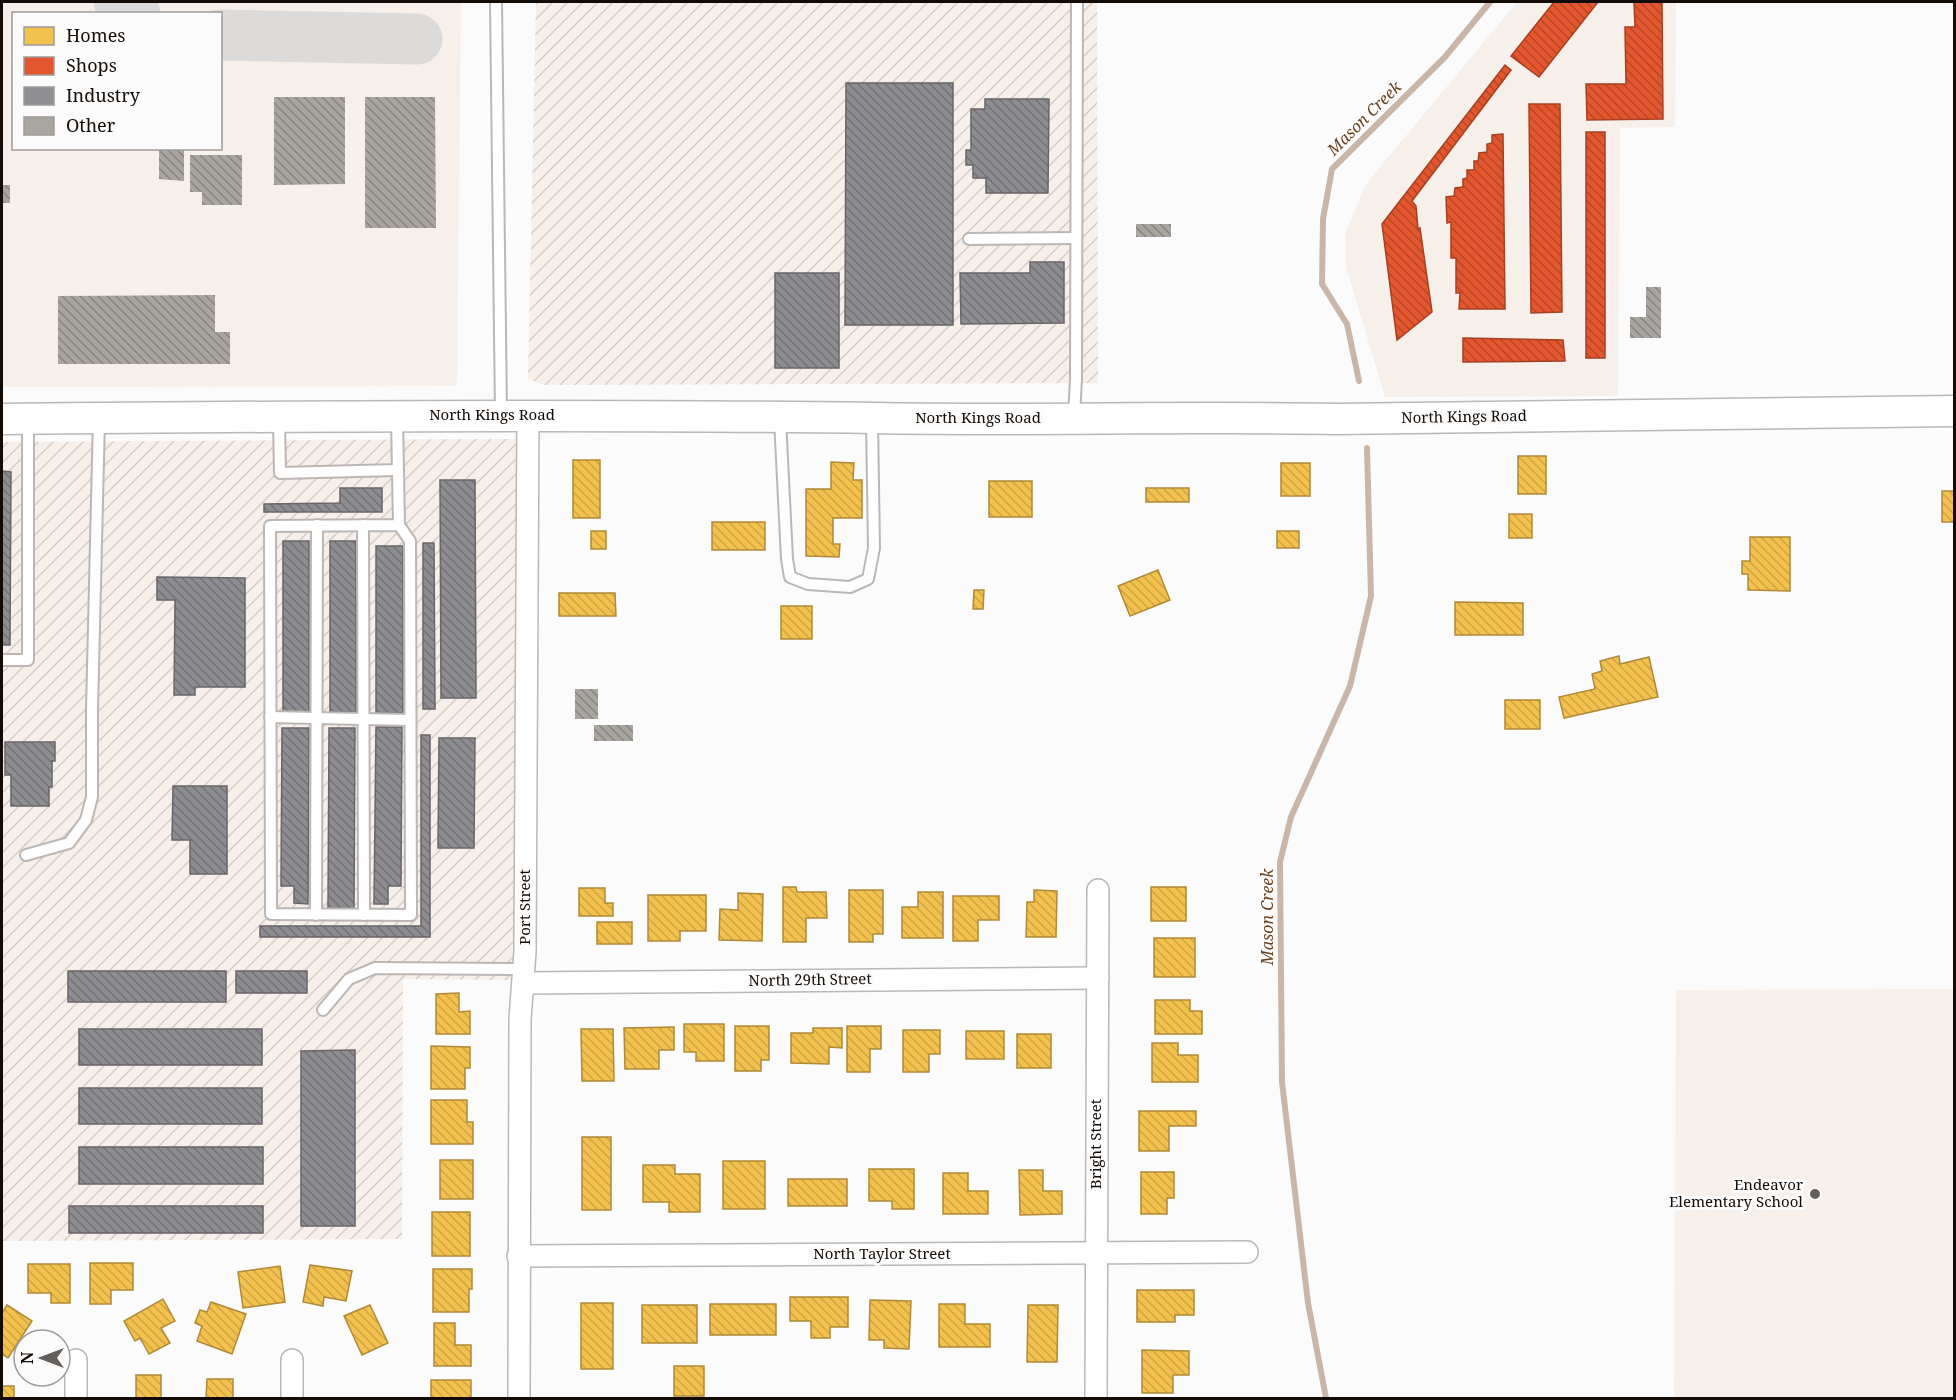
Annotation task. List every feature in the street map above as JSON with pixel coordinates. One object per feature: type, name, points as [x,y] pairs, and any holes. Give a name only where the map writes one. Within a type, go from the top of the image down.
[{"type":"main road","name":"North Kings Road","points":[[15,419],[515,415],[1336,419],[1954,411]]},
{"type":"street","name":"Port Street","points":[[515,415],[523,976],[518,1256],[519,1398]]},
{"type":"street","name":"Bright Street","points":[[1096,1398],[1098,890]]},
{"type":"street","name":"North 29th Street","points":[[523,976],[1098,978]]},
{"type":"street","name":"North Taylor Street","points":[[518,1256],[1246,1252]]},
{"type":"street","points":[[76,1360],[76,1398]]},
{"type":"street","points":[[292,1360],[292,1398]]},
{"type":"lane","points":[[496,2],[515,415]]},
{"type":"lane","points":[[1074,417],[1077,2]]},
{"type":"lane","points":[[969,238],[1076,238]]},
{"type":"lane","points":[[397,416],[399,525],[410,541],[411,915],[271,914],[270,526],[399,525]]},
{"type":"lane","points":[[782,416],[787,559],[790,577],[808,584],[849,587],[868,579],[874,548],[872,420],[875,418]]},
{"type":"lane","points":[[279,417],[280,473],[397,470]]},
{"type":"lane","points":[[26,855],[69,843],[86,820],[92,797],[99,418]]},
{"type":"lane","points":[[2,660],[28,660],[15,419]]},
{"type":"lane","points":[[316,915],[317,525]]},
{"type":"lane","points":[[363,525],[364,915]]},
{"type":"lane","points":[[270,717],[410,720]]},
{"type":"lane","points":[[323,1010],[349,979],[375,968],[523,976]]},
{"type":"shaded area","points":[[2,2],[461,2],[457,386],[2,387]]},
{"type":"shaded area","points":[[536,2],[1097,2],[1098,383],[543,385],[528,379]]},
{"type":"shaded area","points":[[1517,2],[1676,2],[1675,127],[1620,128],[1618,396],[1385,397],[1346,267],[1345,234],[1366,184]]},
{"type":"shaded area","points":[[517,439],[514,980],[403,979],[402,1239],[2,1241],[2,442]]},
{"type":"shaded area","name":"Endeavor Elementary School","points":[[1954,989],[1954,1398],[1674,1398],[1676,990]]},
{"type":"building: Homes","points":[[1518,456],[1546,456],[1546,494],[1518,494]]},
{"type":"building: Homes","points":[[573,460],[600,460],[600,518],[573,518]]},
{"type":"building: Homes","points":[[831,462],[854,463],[853,480],[862,480],[862,518],[833,518],[833,544],[840,544],[839,557],[806,556],[806,489],[831,489]]},
{"type":"building: Homes","points":[[1281,463],[1310,463],[1310,496],[1281,496]]},
{"type":"building: Homes","points":[[989,481],[1032,481],[1032,517],[989,517]]},
{"type":"building: Homes","points":[[1146,488],[1189,488],[1189,502],[1146,502]]},
{"type":"building: Homes","points":[[1942,491],[1954,491],[1954,522],[1942,522]]},
{"type":"building: Homes","points":[[1509,514],[1532,514],[1532,538],[1509,538]]},
{"type":"building: Homes","points":[[712,522],[765,522],[765,550],[712,550]]},
{"type":"building: Homes","points":[[591,531],[606,531],[606,549],[591,549]]},
{"type":"building: Homes","points":[[1277,531],[1299,531],[1299,548],[1277,548]]},
{"type":"building: Homes","points":[[1750,537],[1790,537],[1790,591],[1748,590],[1748,574],[1742,574],[1742,561],[1750,561]]},
{"type":"building: Homes","points":[[1158,570],[1170,600],[1130,616],[1118,586]]},
{"type":"building: Homes","points":[[974,590],[984,590],[983,609],[973,609]]},
{"type":"building: Homes","points":[[559,593],[615,593],[616,616],[559,616]]},
{"type":"building: Homes","points":[[1455,602],[1523,603],[1523,635],[1455,635]]},
{"type":"building: Homes","points":[[781,606],[812,606],[812,639],[781,639]]},
{"type":"building: Homes","points":[[1619,656],[1620,664],[1649,657],[1658,697],[1564,718],[1559,697],[1595,689],[1592,674],[1602,671],[1600,661]]},
{"type":"building: Homes","points":[[1505,700],[1540,700],[1540,729],[1505,729]]},
{"type":"building: Homes","points":[[783,887],[796,887],[797,892],[826,892],[827,918],[806,918],[806,942],[783,942]]},
{"type":"building: Homes","points":[[1151,887],[1186,887],[1186,921],[1151,921]]},
{"type":"building: Homes","points":[[579,888],[605,888],[605,903],[613,903],[613,916],[579,916]]},
{"type":"building: Homes","points":[[849,890],[883,890],[883,934],[873,934],[873,942],[849,942]]},
{"type":"building: Homes","points":[[1034,890],[1057,891],[1056,937],[1026,937],[1027,902],[1034,902]]},
{"type":"building: Homes","points":[[918,892],[943,892],[943,938],[902,938],[902,907],[918,907]]},
{"type":"building: Homes","points":[[738,893],[763,894],[762,941],[719,940],[720,909],[738,910]]},
{"type":"building: Homes","points":[[648,895],[706,895],[706,931],[680,931],[680,941],[648,941]]},
{"type":"building: Homes","points":[[953,896],[999,896],[999,920],[978,920],[978,941],[953,941]]},
{"type":"building: Homes","points":[[597,922],[632,922],[632,944],[597,944]]},
{"type":"building: Homes","points":[[1154,938],[1195,938],[1195,977],[1154,977]]},
{"type":"building: Homes","points":[[459,993],[459,1012],[470,1011],[470,1034],[436,1034],[436,994]]},
{"type":"building: Homes","points":[[1155,1000],[1190,1000],[1190,1011],[1202,1011],[1202,1034],[1155,1034]]},
{"type":"building: Homes","points":[[684,1024],[724,1024],[724,1061],[696,1061],[696,1052],[684,1052]]},
{"type":"building: Homes","points":[[735,1026],[769,1026],[769,1060],[761,1060],[761,1071],[735,1071]]},
{"type":"building: Homes","points":[[847,1026],[881,1026],[881,1049],[870,1049],[870,1072],[847,1072]]},
{"type":"building: Homes","points":[[674,1027],[674,1050],[659,1050],[659,1069],[625,1069],[624,1028]]},
{"type":"building: Homes","points":[[813,1028],[842,1028],[842,1048],[829,1047],[829,1064],[791,1063],[791,1033],[813,1033]]},
{"type":"building: Homes","points":[[581,1029],[613,1029],[614,1081],[582,1081]]},
{"type":"building: Homes","points":[[903,1030],[940,1030],[940,1054],[929,1054],[929,1072],[903,1072]]},
{"type":"building: Homes","points":[[966,1031],[1004,1031],[1004,1059],[966,1059]]},
{"type":"building: Homes","points":[[1017,1034],[1051,1034],[1051,1068],[1017,1068]]},
{"type":"building: Homes","points":[[1152,1043],[1178,1043],[1178,1055],[1198,1055],[1198,1082],[1152,1082]]},
{"type":"building: Homes","points":[[431,1046],[470,1047],[470,1068],[465,1068],[465,1089],[431,1089]]},
{"type":"building: Homes","points":[[431,1100],[467,1100],[467,1122],[473,1122],[473,1144],[431,1144]]},
{"type":"building: Homes","points":[[1139,1111],[1196,1111],[1196,1126],[1169,1126],[1169,1151],[1139,1151]]},
{"type":"building: Homes","points":[[582,1137],[611,1137],[611,1210],[582,1210]]},
{"type":"building: Homes","points":[[440,1160],[473,1160],[473,1199],[440,1199]]},
{"type":"building: Homes","points":[[723,1161],[765,1161],[765,1209],[723,1209]]},
{"type":"building: Homes","points":[[643,1165],[675,1165],[675,1174],[700,1174],[700,1212],[669,1212],[669,1202],[643,1202]]},
{"type":"building: Homes","points":[[869,1169],[914,1169],[914,1209],[892,1209],[892,1201],[869,1201]]},
{"type":"building: Homes","points":[[1019,1170],[1043,1170],[1043,1191],[1062,1191],[1062,1214],[1020,1215]]},
{"type":"building: Homes","points":[[1141,1172],[1174,1172],[1174,1198],[1167,1198],[1167,1214],[1141,1214]]},
{"type":"building: Homes","points":[[943,1173],[968,1173],[968,1191],[988,1191],[988,1214],[943,1214]]},
{"type":"building: Homes","points":[[788,1179],[847,1179],[847,1206],[788,1206]]},
{"type":"building: Homes","points":[[432,1212],[470,1212],[470,1256],[432,1256]]},
{"type":"building: Homes","points":[[90,1263],[133,1263],[133,1290],[111,1290],[111,1304],[90,1304]]},
{"type":"building: Homes","points":[[28,1264],[70,1264],[70,1303],[51,1303],[51,1293],[28,1293]]},
{"type":"building: Homes","points":[[310,1265],[352,1271],[346,1301],[324,1297],[323,1306],[303,1302]]},
{"type":"building: Homes","points":[[280,1266],[285,1302],[243,1308],[238,1272]]},
{"type":"building: Homes","points":[[433,1269],[472,1269],[469,1312],[433,1312]]},
{"type":"building: Homes","points":[[1137,1290],[1194,1290],[1194,1315],[1175,1315],[1175,1322],[1137,1322]]},
{"type":"building: Homes","points":[[790,1297],[848,1297],[848,1327],[830,1327],[830,1338],[811,1338],[811,1321],[790,1321]]},
{"type":"building: Homes","points":[[163,1299],[175,1321],[161,1328],[170,1343],[149,1354],[140,1338],[135,1341],[124,1321]]},
{"type":"building: Homes","points":[[870,1300],[911,1301],[909,1349],[884,1348],[884,1340],[869,1340]]},
{"type":"building: Homes","points":[[211,1302],[246,1314],[232,1354],[197,1341],[202,1326],[195,1323],[200,1310],[207,1312]]},
{"type":"building: Homes","points":[[581,1303],[613,1303],[613,1369],[581,1369]]},
{"type":"building: Homes","points":[[710,1304],[776,1304],[776,1335],[710,1335]]},
{"type":"building: Homes","points":[[939,1304],[965,1304],[965,1324],[990,1324],[990,1347],[939,1347]]},
{"type":"building: Homes","points":[[7,1305],[32,1321],[27,1328],[12,1328],[12,1352],[8,1358],[2,1354],[2,1313]]},
{"type":"building: Homes","points":[[370,1305],[388,1343],[362,1355],[344,1316]]},
{"type":"building: Homes","points":[[642,1305],[697,1305],[697,1343],[642,1343]]},
{"type":"building: Homes","points":[[1028,1305],[1058,1305],[1057,1362],[1027,1362]]},
{"type":"building: Homes","points":[[434,1323],[455,1323],[455,1345],[471,1345],[471,1366],[434,1366]]},
{"type":"building: Homes","points":[[1142,1350],[1189,1351],[1189,1375],[1173,1375],[1173,1393],[1142,1393]]},
{"type":"building: Homes","points":[[674,1366],[704,1366],[704,1396],[674,1396]]},
{"type":"building: Homes","points":[[136,1375],[161,1375],[161,1398],[136,1398]]},
{"type":"building: Homes","points":[[207,1379],[233,1379],[233,1398],[206,1398]]},
{"type":"building: Homes","points":[[431,1380],[471,1380],[471,1398],[431,1398]]},
{"type":"building: Homes","points":[[2,1386],[14,1388],[14,1398],[2,1398]]},
{"type":"building: Shops","points":[[1554,2],[1598,2],[1539,77],[1511,56]]},
{"type":"building: Shops","points":[[1634,2],[1662,2],[1663,119],[1587,120],[1586,84],[1626,84],[1625,27],[1635,27]]},
{"type":"building: Shops","points":[[1505,65],[1511,70],[1412,201],[1416,206],[1418,229],[1420,228],[1432,312],[1397,340],[1382,224]]},
{"type":"building: Shops","points":[[1529,104],[1560,104],[1562,312],[1531,313]]},
{"type":"building: Shops","points":[[1586,132],[1605,132],[1605,358],[1586,358]]},
{"type":"building: Shops","points":[[1503,134],[1505,309],[1459,309],[1460,293],[1456,293],[1456,258],[1451,258],[1451,222],[1447,223],[1446,197],[1454,196],[1455,188],[1463,187],[1463,179],[1467,178],[1467,170],[1474,170],[1474,161],[1478,161],[1479,153],[1487,152],[1487,144],[1492,143],[1492,135]]},
{"type":"building: Shops","points":[[1463,338],[1563,340],[1565,361],[1463,362]]},
{"type":"building: Industry","points":[[846,83],[953,83],[953,325],[845,325]]},
{"type":"building: Industry","points":[[985,99],[1049,99],[1048,193],[986,193],[986,178],[973,178],[973,165],[966,165],[966,150],[971,150],[971,109],[985,109]]},
{"type":"building: Industry","points":[[1030,262],[1064,262],[1064,323],[961,324],[960,273],[1030,273]]},
{"type":"building: Industry","points":[[775,273],[839,273],[839,368],[775,368]]},
{"type":"building: Industry","points":[[2,471],[11,472],[10,645],[2,645]]},
{"type":"building: Industry","points":[[440,480],[475,480],[476,698],[441,698]]},
{"type":"building: Industry","points":[[340,488],[382,488],[382,512],[264,512],[264,504],[340,503]]},
{"type":"building: Industry","points":[[283,541],[309,541],[309,712],[283,712]]},
{"type":"building: Industry","points":[[330,541],[356,541],[356,712],[330,712]]},
{"type":"building: Industry","points":[[423,543],[434,543],[435,709],[423,709]]},
{"type":"building: Industry","points":[[376,546],[403,546],[403,713],[376,713]]},
{"type":"building: Industry","points":[[157,577],[245,578],[245,687],[195,687],[195,695],[174,695],[175,600],[157,600]]},
{"type":"building: Industry","points":[[376,727],[402,727],[401,886],[388,886],[388,904],[374,904]]},
{"type":"building: Industry","points":[[282,728],[309,728],[308,904],[294,903],[294,886],[281,886]]},
{"type":"building: Industry","points":[[329,728],[355,728],[354,908],[328,908]]},
{"type":"building: Industry","points":[[421,735],[430,735],[430,937],[260,937],[260,926],[421,926]]},
{"type":"building: Industry","points":[[439,738],[475,738],[474,848],[438,848]]},
{"type":"building: Industry","points":[[5,742],[55,742],[49,806],[11,806],[11,775],[5,775]]},
{"type":"building: Industry","points":[[173,786],[227,786],[227,874],[190,874],[190,840],[172,840]]},
{"type":"building: Industry","points":[[68,971],[226,971],[226,1002],[68,1002]]},
{"type":"building: Industry","points":[[236,971],[307,971],[307,993],[236,993]]},
{"type":"building: Industry","points":[[79,1029],[262,1029],[262,1065],[79,1065]]},
{"type":"building: Industry","points":[[355,1050],[355,1226],[301,1226],[301,1051]]},
{"type":"building: Industry","points":[[79,1088],[262,1088],[262,1124],[79,1124]]},
{"type":"building: Industry","points":[[79,1147],[263,1147],[263,1184],[79,1184]]},
{"type":"building: Industry","points":[[69,1206],[263,1206],[263,1233],[69,1233]]},
{"type":"building: Other","points":[[274,97],[345,97],[345,184],[274,185]]},
{"type":"building: Other","points":[[365,97],[435,97],[436,228],[365,228]]},
{"type":"building: Other","points":[[159,150],[184,150],[184,181],[159,179]]},
{"type":"building: Other","points":[[190,155],[242,155],[242,205],[202,205],[202,192],[190,192]]},
{"type":"building: Other","points":[[2,185],[10,185],[10,203],[2,203]]},
{"type":"building: Other","points":[[1136,224],[1171,224],[1171,237],[1136,237]]},
{"type":"building: Other","points":[[1646,287],[1661,287],[1661,338],[1630,338],[1630,317],[1646,317]]},
{"type":"building: Other","points":[[215,295],[215,332],[230,332],[230,364],[58,364],[58,296]]},
{"type":"building: Other","points":[[575,689],[598,689],[598,719],[575,719]]},
{"type":"building: Other","points":[[594,725],[633,725],[633,741],[594,741]]},
{"type":"waterway","name":"Mason Creek","points":[[1359,381],[1347,324],[1322,284],[1323,219],[1332,169],[1445,57],[1490,2]]},
{"type":"waterway","name":"Mason Creek","points":[[1326,1398],[1308,1303],[1282,1082],[1280,862],[1291,817],[1350,686],[1371,596],[1367,448]]},
{"type":"taxiway","points":[[119,2],[132,12]]},
{"type":"taxiway","points":[[222,35],[417,39]]},
{"type":"place","name":"Endeavor Elementary School","points":[[1815,1194]]}]
